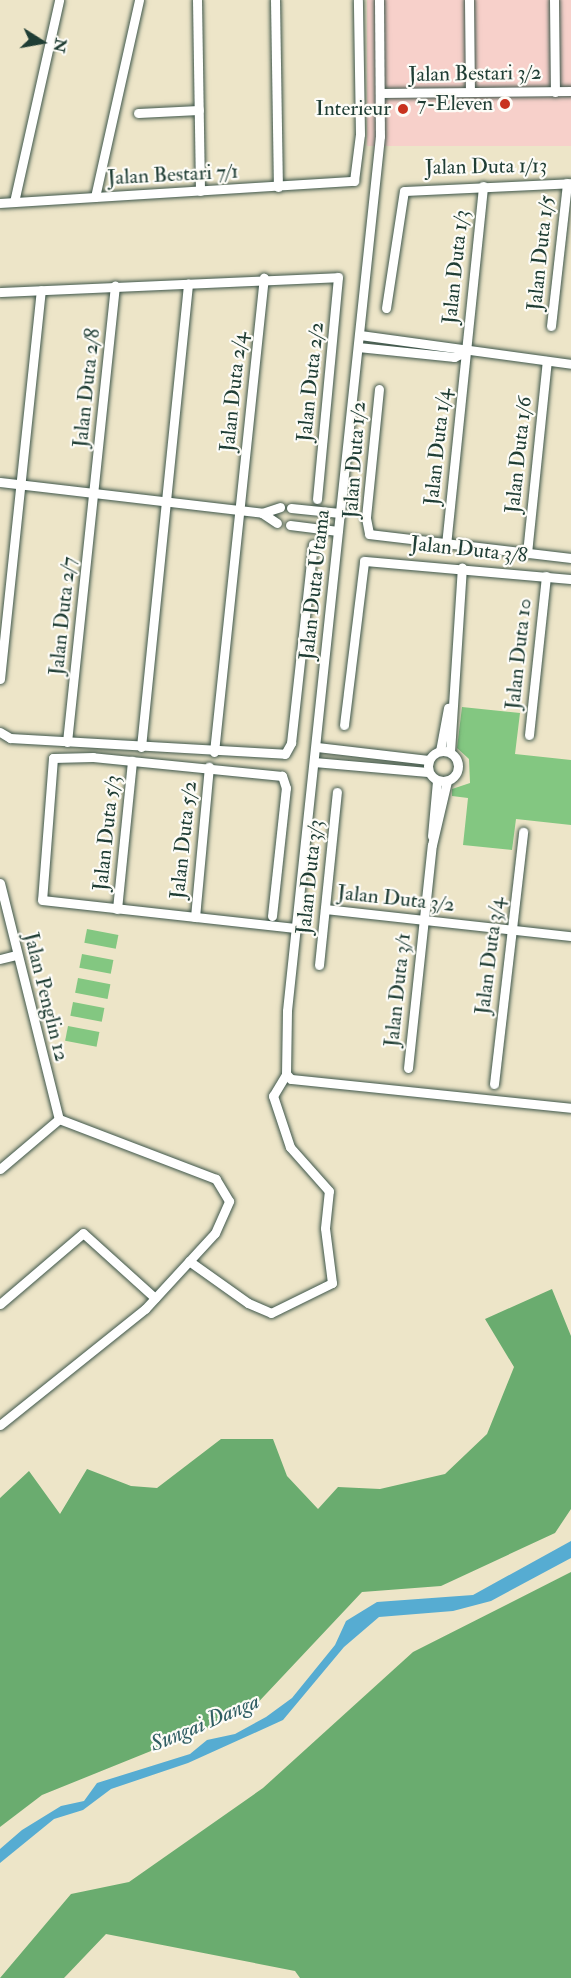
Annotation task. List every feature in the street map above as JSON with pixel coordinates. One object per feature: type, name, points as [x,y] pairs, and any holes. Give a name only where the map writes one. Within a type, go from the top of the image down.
[{"type":"street","points":[[14,202],[59,0]]},
{"type":"street","points":[[95,197],[139,0]]},
{"type":"street","points":[[197,0],[200,191]]},
{"type":"street","points":[[275,0],[278,187]]},
{"type":"street","name":"Jalan Bestari 7/1","points":[[0,202],[347,183],[355,177],[360,134],[358,0]]},
{"type":"street","name":"Jalan Duta Utama","points":[[189,1261],[248,1303],[271,1313],[332,1283],[324,1228],[329,1191],[286,1137],[273,1096],[288,1076],[297,928],[360,335],[380,93],[379,0]]},
{"type":"street","points":[[468,0],[470,92]]},
{"type":"street","points":[[554,0],[555,92]]},
{"type":"street","name":"Jalan Bestari 3/2","points":[[380,93],[571,91]]},
{"type":"street","points":[[138,113],[199,110]]},
{"type":"street","name":"Jalan Duta 1/13","points":[[386,308],[404,191],[569,183]]},
{"type":"street","name":"Jalan Duta 1/5","points":[[551,326],[569,183]]},
{"type":"street","name":"Jalan Duta 1/3","points":[[465,352],[483,186]]},
{"type":"street","name":"Jalan Duta 2/2","points":[[264,278],[330,274],[338,277],[339,286],[317,499]]},
{"type":"street","points":[[0,292],[264,278]]},
{"type":"street","name":"Jalan Duta 2/4","points":[[214,752],[264,278]]},
{"type":"street","points":[[141,747],[188,283]]},
{"type":"street","name":"Jalan Duta 2/8","points":[[94,493],[115,286]]},
{"type":"street","points":[[0,679],[41,290]]},
{"type":"street","points":[[360,335],[456,346],[465,352],[571,364]]},
{"type":"street","points":[[358,347],[454,357],[465,352]]},
{"type":"street","name":"Jalan Duta 1/4","points":[[446,545],[465,352]]},
{"type":"street","name":"Jalan Duta 1/6","points":[[528,553],[547,362]]},
{"type":"street","name":"Jalan Duta 1/2","points":[[378,389],[366,518],[369,534],[446,545]]},
{"type":"street","points":[[0,482],[262,513],[277,523]]},
{"type":"street","name":"Jalan Duta 2/7","points":[[67,742],[94,493]]},
{"type":"street","points":[[262,513],[280,507]]},
{"type":"street","points":[[291,508],[340,513]]},
{"type":"street","points":[[290,525],[338,531]]},
{"type":"street","points":[[0,732],[10,738],[280,756],[290,748],[313,544]]},
{"type":"street","points":[[446,545],[571,558]]},
{"type":"street","name":"Jalan Duta 3/8","points":[[344,725],[364,561],[462,567],[571,579]]},
{"type":"street","points":[[316,747],[428,760],[445,751],[462,567]]},
{"type":"street","name":"Jalan Duta 10","points":[[529,735],[546,576]]},
{"type":"street","name":"Jalan Duta 3/1","points":[[408,1068],[432,845],[442,781],[458,765],[445,751]]},
{"type":"street","points":[[272,916],[285,779],[209,767],[58,755],[52,763],[40,897],[117,909],[297,928]]},
{"type":"street","points":[[428,760],[428,772]]},
{"type":"street","name":"Jalan Duta 5/3","points":[[117,909],[132,761]]},
{"type":"street","points":[[314,762],[428,772],[442,781]]},
{"type":"street","name":"Jalan Duta 5/2","points":[[195,917],[209,767]]},
{"type":"street","name":"Jalan Duta 3/3","points":[[319,965],[337,792]]},
{"type":"street","name":"Jalan Duta 3/4","points":[[494,1084],[523,832]]},
{"type":"street","name":"Jalan Penglin 12","points":[[0,883],[16,955],[59,1119]]},
{"type":"street","name":"Jalan Duta 3/2","points":[[325,909],[571,936]]},
{"type":"street","points":[[0,959],[16,955]]},
{"type":"street","points":[[288,1076],[571,1108]]},
{"type":"street","points":[[0,1169],[59,1119],[216,1179],[227,1190],[226,1216],[155,1298],[0,1425]]},
{"type":"street","points":[[0,1304],[83,1233],[155,1298]]},
{"type":"shaded area","points":[[367,0],[571,0],[571,146],[367,146]]},
{"type":"green space","points":[[462,707],[520,713],[515,754],[571,760],[571,825],[516,819],[512,850],[463,845],[468,798],[452,796],[452,789],[470,783],[469,759],[457,748]]},
{"type":"green space","points":[[87,929],[118,935],[116,949],[84,943]]},
{"type":"green space","points":[[82,954],[113,960],[111,974],[79,968]]},
{"type":"green space","points":[[78,978],[110,984],[108,999],[75,993]]},
{"type":"green space","points":[[73,1002],[104,1008],[102,1022],[70,1016]]},
{"type":"green space","points":[[68,1026],[99,1032],[97,1047],[65,1041]]},
{"type":"green space","points":[[552,1289],[571,1336],[571,1509],[555,1533],[441,1586],[362,1592],[250,1711],[42,1795],[0,1827],[0,1498],[29,1471],[60,1514],[87,1469],[131,1486],[157,1488],[221,1439],[273,1439],[287,1476],[318,1509],[338,1487],[380,1489],[445,1474],[487,1434],[514,1367],[485,1319]]},
{"type":"green space","points":[[571,1572],[571,1978],[300,1978],[295,1971],[106,1934],[64,1978],[0,1978],[71,1894],[129,1882],[263,1788],[413,1652]]},
{"type":"water","points":[[571,1541],[571,1558],[491,1601],[453,1611],[379,1617],[344,1647],[283,1720],[188,1763],[111,1789],[83,1810],[54,1819],[0,1863],[0,1849],[22,1830],[61,1806],[84,1801],[97,1783],[190,1754],[207,1740],[235,1734],[266,1717],[292,1698],[335,1645],[346,1621],[377,1602],[473,1595]]},
{"type":"place","name":"7-Eleven","points":[[505,104]]},
{"type":"place","name":"Interieur","points":[[403,109]]},
{"type":"water label","name":"Sungai Danga","points":[[205,1723]]}]
